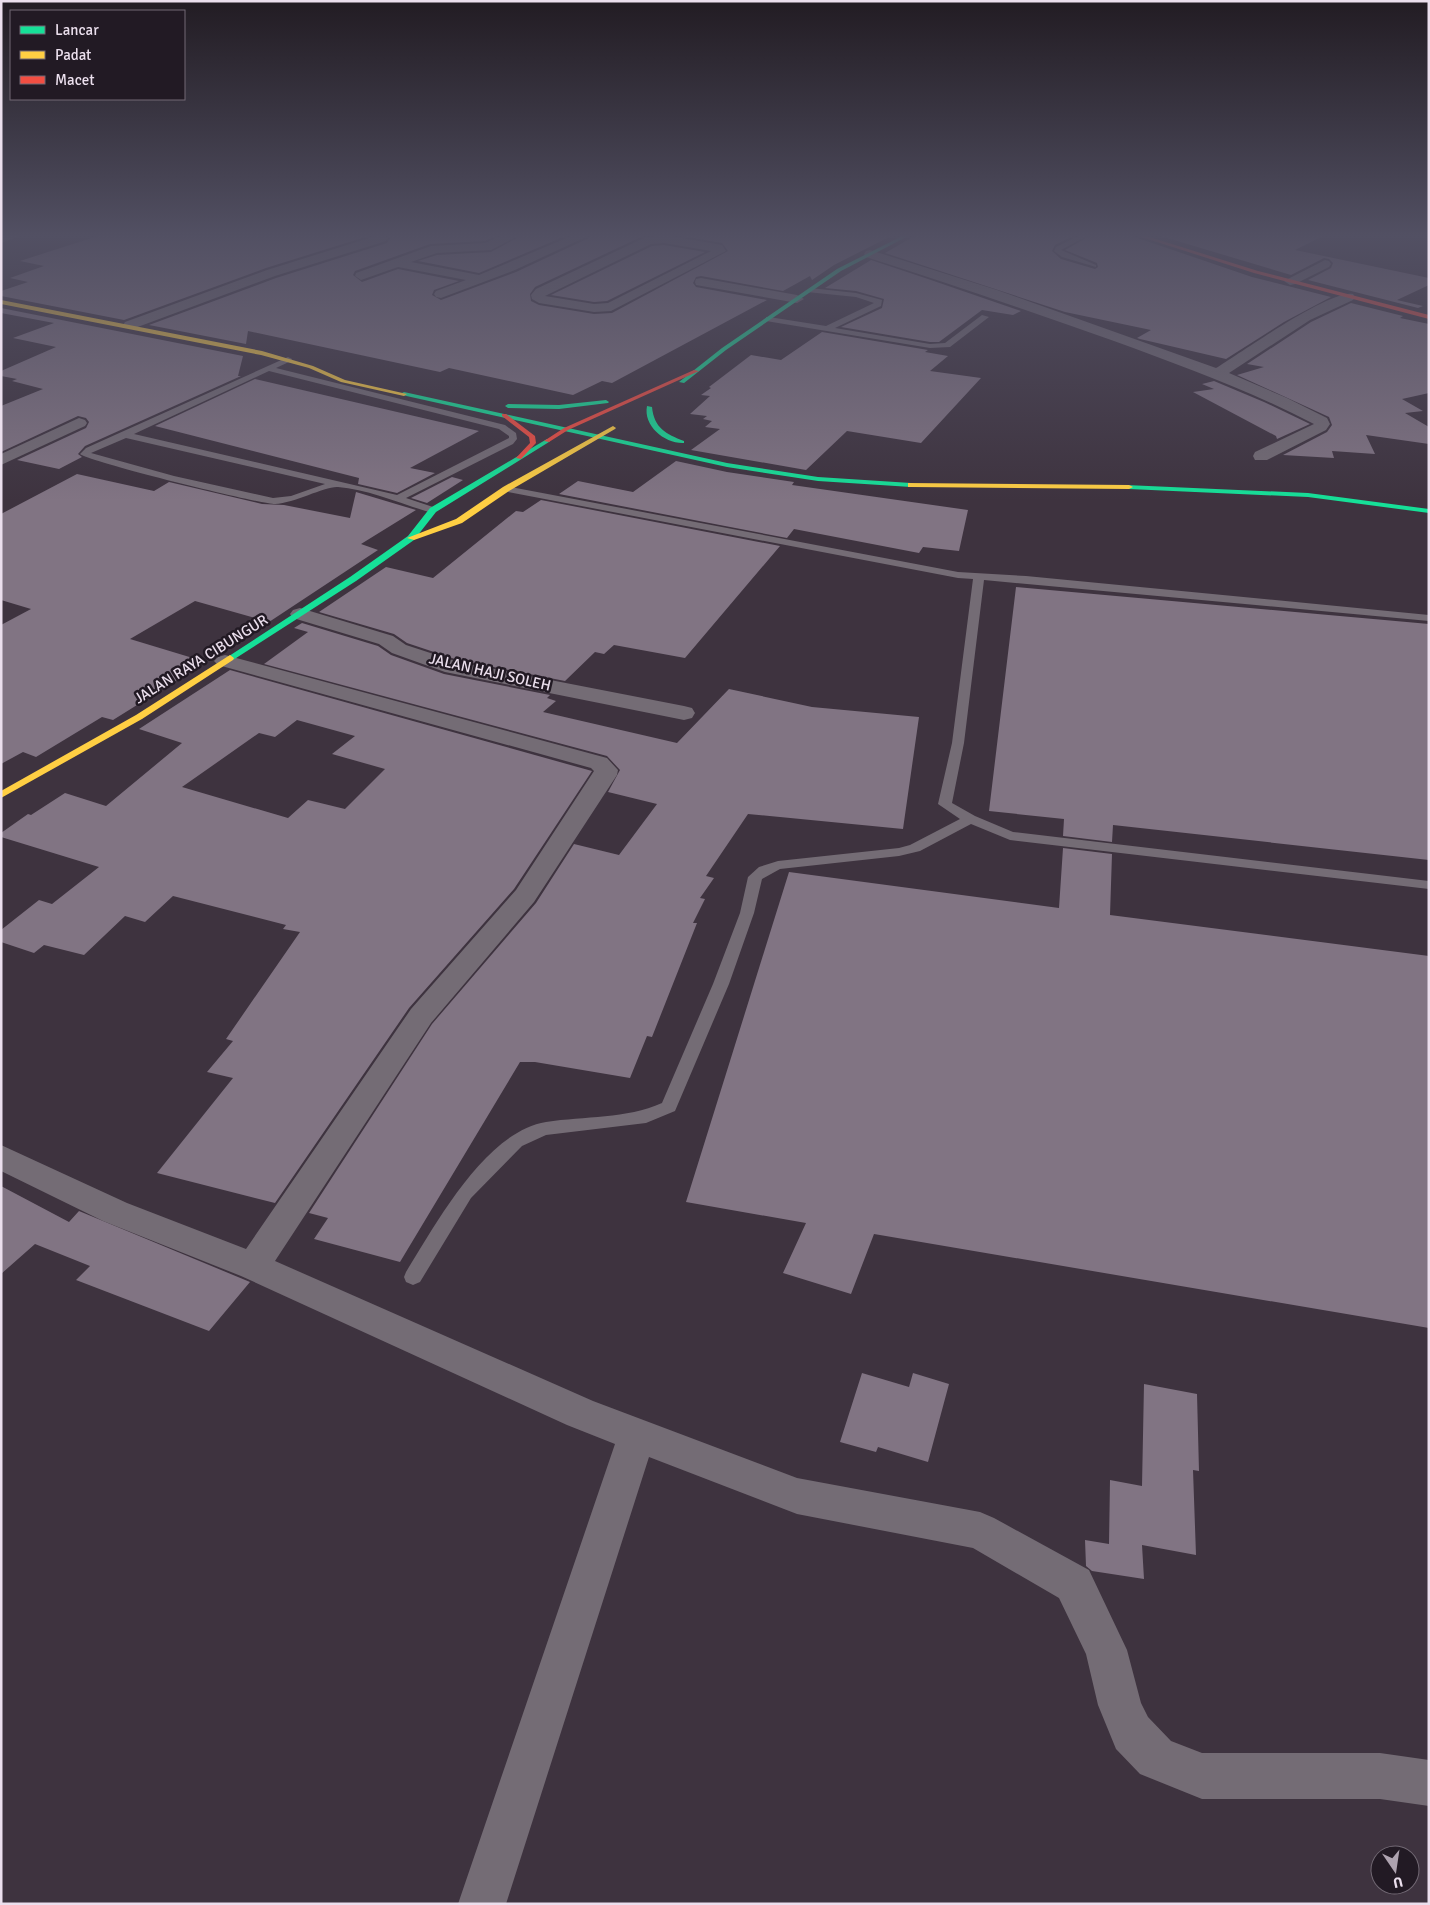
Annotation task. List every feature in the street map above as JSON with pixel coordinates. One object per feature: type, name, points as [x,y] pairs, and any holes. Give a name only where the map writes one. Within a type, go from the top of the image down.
[{"type":"main road","points":[[118,323],[288,359],[321,369],[353,373],[506,411],[566,430],[597,437],[727,464],[818,479],[918,486],[1133,487],[1230,490],[1308,495],[1429,511]]},
{"type":"main road","points":[[644,434],[687,443],[661,434],[651,426],[645,410],[764,323]]},
{"type":"main road","points":[[411,538],[433,510],[566,430],[696,371]]},
{"type":"main road","points":[[506,411],[573,407],[642,394]]},
{"type":"main road","points":[[411,538],[459,521],[532,473],[621,426],[506,411]]},
{"type":"main road","points":[[506,411],[532,436],[532,443],[519,458]]},
{"type":"main road","points":[[532,473],[600,451],[654,448]]},
{"type":"main road","points":[[779,461],[825,469],[918,476],[1025,479],[1126,476],[1262,482],[1318,486],[1429,502]]},
{"type":"main road","name":"JALAN RAYA CIBUNGUR","points":[[1,795],[139,717],[300,614],[411,538]]},
{"type":"street","points":[[130,325],[136,323]]},
{"type":"street","points":[[1075,323],[1218,374],[1282,401],[1321,421],[1320,427],[1261,456]]},
{"type":"street","points":[[1218,374],[1295,323]]},
{"type":"street","points":[[1,460],[79,423]]},
{"type":"street","name":"JALAN HAJI SOLEH","points":[[300,614],[386,640],[399,649],[453,667],[684,713]]},
{"type":"street","points":[[225,661],[599,763],[606,770],[605,775],[525,896],[421,1016],[253,1266]]},
{"type":"street","points":[[1,1156],[115,1212],[253,1266],[357,1311],[580,1413],[636,1435],[797,1496],[980,1531],[1074,1584],[1106,1650],[1120,1705],[1132,1733],[1156,1758],[1202,1776],[1380,1776],[1429,1783]]},
{"type":"street","points":[[482,1904],[636,1435]]},
{"type":"lane","points":[[795,323],[939,346],[947,345],[978,323]]},
{"type":"lane","points":[[828,328],[839,323]]},
{"type":"lane","points":[[288,359],[89,450],[86,454],[163,475],[273,501],[292,499],[337,483]]},
{"type":"lane","points":[[280,371],[301,363]]},
{"type":"lane","points":[[268,368],[502,427],[513,435],[514,439],[510,442],[398,498]]},
{"type":"lane","points":[[125,435],[337,483],[398,498],[433,510]]},
{"type":"lane","points":[[506,489],[958,575],[1429,618]]},
{"type":"lane","points":[[978,576],[958,743],[945,804],[970,819],[1010,836],[1429,885]]},
{"type":"lane","points":[[413,1276],[465,1194],[516,1140],[544,1129],[646,1118],[669,1108],[721,984],[747,913],[755,878],[764,870],[778,865],[899,852],[915,848],[970,819]]},
{"type":"building","points":[[54,323],[76,323],[243,356],[238,376],[241,376],[85,446],[78,454],[82,457],[59,469],[17,460],[86,428],[89,422],[86,418],[78,416],[1,452],[1,406],[43,389],[12,381],[17,379],[1,376],[1,371],[56,347],[13,338]]},
{"type":"building","points":[[155,323],[724,323],[612,383],[602,381],[573,395],[449,368],[440,372],[248,331],[246,344],[149,325]]},
{"type":"building","points":[[850,323],[965,323],[939,342],[841,327]]},
{"type":"building","points":[[1117,323],[1283,323],[1226,359],[1137,338],[1151,330]]},
{"type":"building","points":[[1310,323],[1429,324],[1429,393],[1402,399],[1423,411],[1405,413],[1429,427],[1429,444],[1366,435],[1375,454],[1332,451],[1334,458],[1283,455],[1327,432],[1332,425],[1329,417],[1237,375],[1264,367],[1247,364]]},
{"type":"building","points":[[822,332],[928,350],[925,352],[948,356],[930,371],[981,378],[921,443],[847,431],[806,470],[691,450],[720,429],[705,427],[712,421],[703,419],[707,416],[690,414],[710,396],[701,395],[711,388],[709,387],[751,355],[781,360]]},
{"type":"building","points":[[255,379],[479,431],[410,468],[435,473],[397,493],[358,484],[359,478],[155,426]]},
{"type":"building","points":[[1214,381],[1310,424],[1277,439],[1276,436],[1193,392],[1214,389],[1202,384]]},
{"type":"building","points":[[676,461],[727,472],[794,482],[792,485],[968,510],[959,551],[923,547],[919,553],[794,529],[787,538],[559,494],[578,481],[633,492]]},
{"type":"building","points":[[77,474],[154,491],[169,482],[262,504],[284,505],[350,518],[356,492],[416,510],[361,544],[378,550],[269,622],[195,601],[130,639],[206,662],[113,720],[102,717],[36,757],[23,752],[1,764],[1,625],[31,609],[1,600],[1,514]]},
{"type":"building","points":[[452,477],[463,480],[427,503],[411,498]]},
{"type":"building","points":[[541,500],[780,546],[685,658],[614,645],[604,654],[595,652],[565,681],[458,660],[407,643],[394,634],[319,612],[386,567],[433,578],[516,511],[523,512]]},
{"type":"building","points":[[1016,587],[1429,624],[1429,860],[1113,825],[1112,842],[1063,836],[1064,819],[989,811]]},
{"type":"building","points":[[302,623],[378,646],[391,655],[444,674],[550,695],[547,698],[556,701],[543,712],[677,743],[729,689],[812,707],[919,717],[903,829],[748,814],[706,876],[714,878],[700,898],[705,899],[693,923],[697,923],[652,1037],[647,1036],[630,1078],[535,1062],[520,1062],[400,1262],[314,1239],[328,1218],[309,1213],[432,1024],[536,903],[574,844],[619,855],[657,804],[608,792],[620,770],[607,756],[264,664],[308,632],[294,628]]},
{"type":"building","points":[[230,670],[592,771],[514,889],[409,1008],[275,1203],[157,1173],[233,1078],[207,1072],[233,1041],[226,1039],[300,932],[283,929],[286,925],[173,896],[145,922],[125,916],[84,955],[44,945],[34,953],[1,942],[1,930],[39,900],[52,904],[99,867],[1,837],[1,833],[28,814],[31,815],[65,793],[106,806],[182,743],[139,729]],"holes":[[[297,720],[355,736],[332,754],[385,769],[345,809],[308,800],[288,818],[182,787],[259,733],[275,737]]]},
{"type":"building","points":[[1063,848],[1112,854],[1110,915],[1429,956],[1429,1328],[874,1234],[851,1294],[783,1273],[806,1223],[686,1202],[789,872],[1059,908]]},
{"type":"building","points":[[1,1186],[69,1222],[79,1211],[250,1282],[209,1331],[76,1280],[90,1266],[35,1244],[1,1274]]},
{"type":"building","points":[[862,1373],[909,1387],[913,1373],[949,1384],[928,1462],[878,1447],[876,1452],[840,1442]]},
{"type":"building","points":[[1144,1384],[1197,1394],[1199,1471],[1193,1470],[1196,1555],[1142,1545],[1144,1579],[1092,1571],[1086,1566],[1085,1540],[1109,1544],[1110,1480],[1142,1486]]},
{"type":"traffic: fast","points":[[682,382],[724,349],[762,323]]},
{"type":"traffic: fast","points":[[404,394],[597,437]]},
{"type":"traffic: fast","points":[[508,406],[559,407],[606,402]]},
{"type":"traffic: fast","points":[[649,407],[651,421],[654,426],[668,437],[682,442]]},
{"type":"traffic: fast","points":[[597,437],[727,465],[818,479],[911,485]]},
{"type":"traffic: fast","points":[[230,658],[353,579],[411,538],[433,510],[547,441]]},
{"type":"traffic: fast","points":[[1129,487],[1308,495],[1429,511]]},
{"type":"traffic: slow","points":[[108,323],[262,353],[311,367],[343,381],[404,394]]},
{"type":"traffic: slow","points":[[411,538],[459,521],[506,489],[613,428]]},
{"type":"traffic: slow","points":[[911,485],[1129,487]]},
{"type":"traffic: slow","points":[[1,795],[139,717],[230,658]]},
{"type":"traffic: jam","points":[[547,441],[566,429],[696,371]]},
{"type":"traffic: jam","points":[[504,415],[532,436],[533,443],[519,458]]}]
